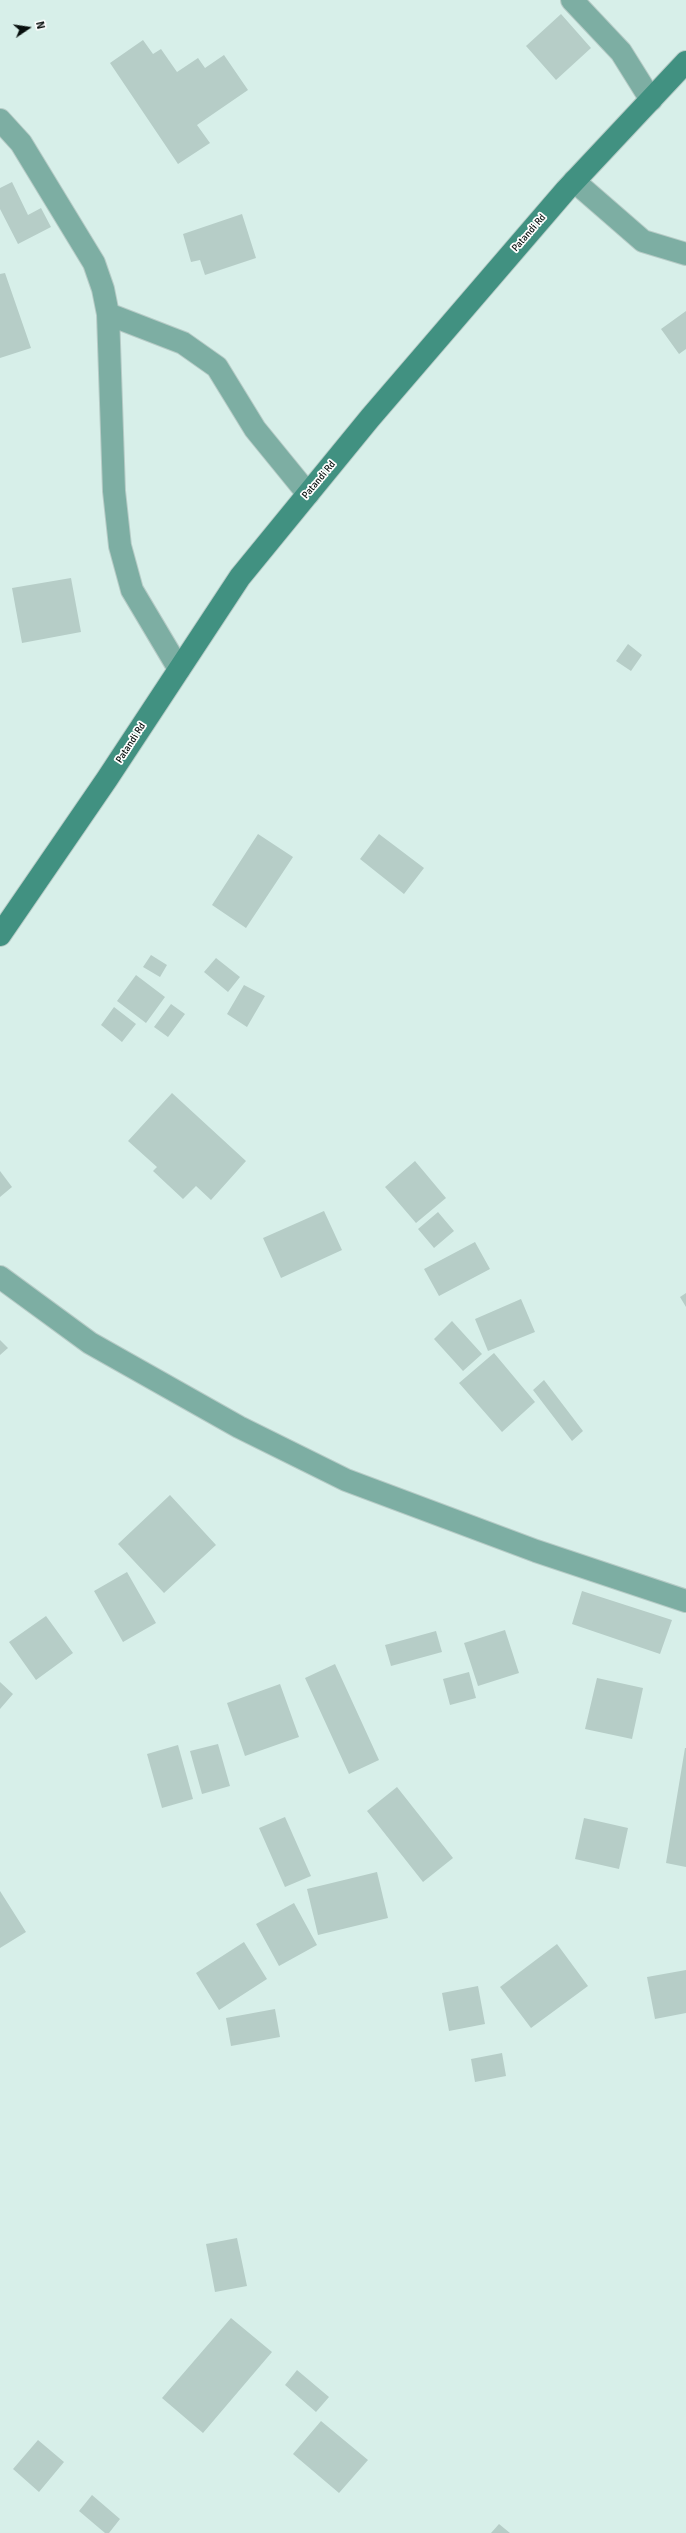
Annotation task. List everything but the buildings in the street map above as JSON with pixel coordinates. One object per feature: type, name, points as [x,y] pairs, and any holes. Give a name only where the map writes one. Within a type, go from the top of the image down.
[{"type":"street","points":[[572,0],[621,52],[650,100]]},
{"type":"street","name":"Patandi Rd","points":[[0,935],[103,786],[240,576],[574,181],[686,62]]},
{"type":"street","points":[[0,120],[21,143],[94,263],[103,288],[108,314],[114,491],[120,546],[132,590],[179,669]]},
{"type":"street","points":[[574,181],[643,242],[686,254]]},
{"type":"street","points":[[108,314],[183,343],[217,367],[255,429],[308,494]]},
{"type":"street","points":[[0,1277],[90,1343],[239,1427],[346,1480],[536,1551],[686,1602]]}]
